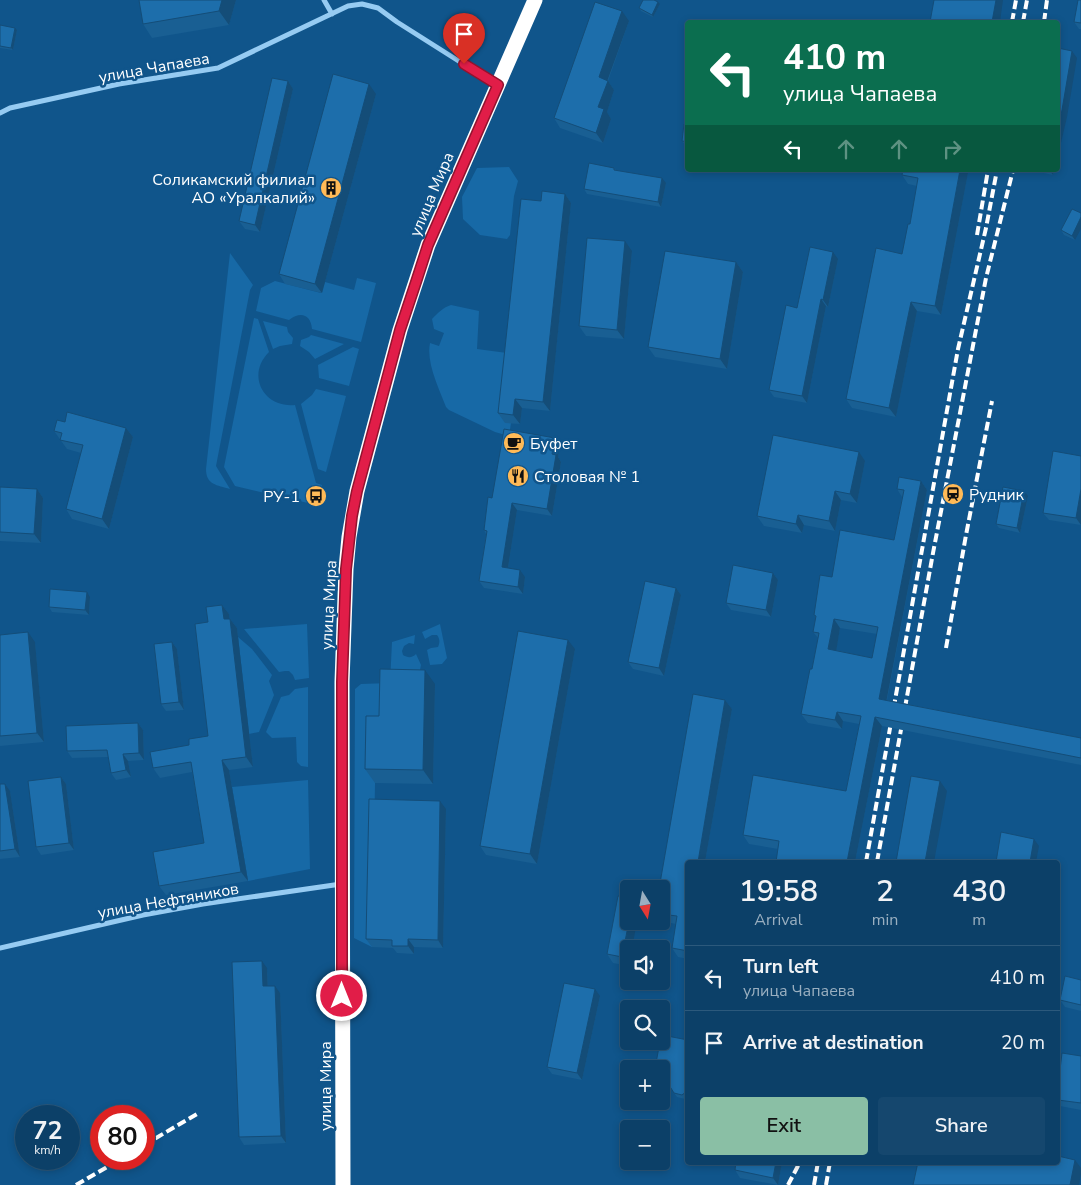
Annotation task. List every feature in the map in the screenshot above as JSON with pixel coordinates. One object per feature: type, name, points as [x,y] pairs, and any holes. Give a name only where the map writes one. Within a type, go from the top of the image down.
[{"type":"highway","name":"улица Мира","points":[[343,1185],[342,682],[349,537],[354,508],[400,330],[425,254],[535,0]]},
{"type":"street","points":[[324,0],[332,14]]},
{"type":"street","name":"улица Чапаева","points":[[0,113],[10,108],[119,84],[218,68],[348,6],[362,4],[378,8],[397,22],[498,85]]},
{"type":"street","name":"улица Нефтяников","points":[[0,948],[143,915],[203,904],[342,884]]},
{"type":"shaded area","points":[[509,167],[518,181],[514,196],[510,235],[507,239],[480,235],[463,219],[462,197],[477,168]]},
{"type":"shaded area","points":[[230,253],[253,285],[250,290],[216,466],[230,489],[210,481],[206,474],[206,469]]},
{"type":"shaded area","points":[[357,278],[376,283],[361,342],[312,329],[310,320],[301,315],[289,320],[256,311],[261,288],[275,281],[321,293],[325,282],[354,290]]},
{"type":"shaded area","points":[[451,305],[479,311],[477,349],[507,353],[511,423],[509,436],[495,432],[446,407],[434,375],[429,351],[430,343],[439,346],[444,333],[434,329],[432,319],[443,309]]},
{"type":"shaded area","points":[[254,318],[258,319],[269,352],[262,361],[259,370],[261,388],[274,401],[284,405],[295,405],[316,483],[322,485],[321,490],[312,488],[308,503],[235,486],[224,467]]},
{"type":"shaded area","points":[[263,321],[287,327],[288,332],[293,338],[292,344],[273,349]]},
{"type":"shaded area","points":[[311,335],[344,344],[315,359],[300,346],[301,340]]},
{"type":"shaded area","points":[[353,347],[359,349],[349,386],[319,378],[318,365]]},
{"type":"shaded area","points":[[316,389],[346,396],[326,472],[318,469],[301,404]]},
{"type":"shaded area","points":[[307,624],[309,678],[295,680],[289,671],[279,672],[244,629]]},
{"type":"shaded area","points":[[440,624],[447,658],[442,664],[430,665],[427,650],[438,647],[439,639],[437,635],[432,635],[425,639],[422,632]]},
{"type":"shaded area","points":[[415,635],[414,644],[409,643],[404,646],[402,651],[403,655],[408,657],[416,654],[421,665],[418,680],[376,730],[372,947],[354,938],[355,689],[361,684],[390,683],[392,642]]},
{"type":"shaded area","points":[[238,637],[252,649],[272,675],[269,681],[274,695],[259,732],[249,734]]},
{"type":"shaded area","points":[[308,687],[308,767],[301,766],[297,762],[296,737],[272,738],[266,732],[281,697],[289,695],[295,689]]},
{"type":"shaded area","points":[[308,780],[310,869],[248,881],[232,787]]},
{"type":"building","points":[[139,0],[222,0],[219,11],[143,24]]},
{"type":"building","points":[[643,0],[658,2],[652,15],[639,8]]},
{"type":"building","points":[[934,0],[996,0],[992,20],[930,20]]},
{"type":"building","points":[[1078,0],[1081,0],[1081,23],[1074,22]]},
{"type":"building","points":[[595,2],[622,11],[599,77],[608,81],[598,107],[604,109],[596,133],[554,118]]},
{"type":"building","points":[[0,25],[15,28],[11,48],[0,46]]},
{"type":"building","points":[[1060,48],[1072,51],[1060,119]]},
{"type":"building","name":"Соликамский филиал АО «Уралкалий»","points":[[333,74],[369,84],[315,284],[279,274]]},
{"type":"building","points":[[272,78],[288,81],[255,225],[239,221]]},
{"type":"building","points":[[684,124],[685,142],[682,141]]},
{"type":"building","points":[[589,163],[614,168],[614,170],[662,178],[658,202],[584,189]]},
{"type":"building","points":[[903,172],[960,172],[935,306],[911,302],[889,408],[846,399],[876,248],[902,254],[908,224],[910,224],[918,178],[902,175]]},
{"type":"building","points":[[542,191],[565,194],[543,402],[515,399],[513,415],[498,413],[521,199],[541,201]]},
{"type":"building","points":[[1072,209],[1081,213],[1081,217],[1072,236],[1061,230]]},
{"type":"building","points":[[587,238],[625,241],[617,330],[579,326]]},
{"type":"building","points":[[810,247],[833,252],[823,300],[821,299],[802,396],[769,390],[786,305],[797,308]]},
{"type":"building","points":[[665,251],[736,262],[720,359],[648,347]]},
{"type":"building","points":[[67,412],[126,428],[102,519],[66,509],[83,445],[60,440],[62,433],[54,431],[57,420],[65,422]]},
{"type":"building","points":[[504,429],[555,438],[552,454],[556,455],[547,509],[512,503],[502,567],[520,570],[518,587],[479,581],[487,531],[484,530],[488,497],[492,498]]},
{"type":"building","points":[[773,435],[859,452],[850,494],[835,491],[829,521],[798,515],[796,524],[757,516]]},
{"type":"building","points":[[1053,451],[1081,456],[1081,489],[1076,518],[1043,513]]},
{"type":"building","points":[[899,477],[921,481],[879,699],[1081,738],[1081,758],[875,717],[847,860],[776,860],[779,841],[743,835],[753,775],[846,791],[861,716],[837,712],[835,720],[801,714],[819,633],[813,632],[820,575],[832,577],[840,530],[894,540],[904,490],[897,489]],"holes":[[[834,619],[878,627],[872,658],[828,649]]]},
{"type":"building","points":[[0,487],[37,489],[34,534],[0,532]]},
{"type":"building","points":[[1003,487],[1024,491],[1017,528],[996,524]]},
{"type":"building","points":[[733,565],[773,573],[766,610],[726,603]]},
{"type":"building","points":[[645,581],[676,588],[659,668],[628,662]]},
{"type":"building","points":[[50,589],[87,592],[85,610],[49,607]]},
{"type":"building","points":[[222,605],[224,619],[230,619],[246,757],[222,760],[241,872],[159,886],[153,852],[204,843],[191,762],[153,768],[150,752],[189,745],[189,739],[208,736],[195,624],[208,622],[206,607]]},
{"type":"building","points":[[518,631],[568,640],[530,854],[480,846]]},
{"type":"building","points":[[28,632],[37,733],[0,736],[0,635]]},
{"type":"building","points":[[172,642],[179,702],[161,704],[154,644]]},
{"type":"building","points":[[380,669],[425,670],[423,770],[365,769],[366,716],[379,716]]},
{"type":"building","points":[[693,694],[725,700],[698,860],[685,860],[685,950],[672,948],[677,916],[670,915],[670,880],[661,880]]},
{"type":"building","points":[[138,723],[139,753],[123,754],[126,770],[111,773],[107,750],[67,751],[66,726]]},
{"type":"building","points":[[911,776],[940,781],[925,860],[896,860]]},
{"type":"building","points":[[61,777],[69,843],[36,847],[28,781]]},
{"type":"building","points":[[0,784],[5,784],[15,849],[0,851]]},
{"type":"building","points":[[369,799],[440,801],[438,940],[408,939],[408,946],[392,946],[392,940],[366,939]]},
{"type":"building","points":[[1001,832],[1034,839],[1030,860],[996,860]]},
{"type":"building","points":[[618,896],[620,896],[620,930],[627,930],[625,940],[620,940],[620,957],[607,954]]},
{"type":"building","points":[[262,961],[263,986],[275,986],[281,1136],[239,1137],[232,962]]},
{"type":"building","points":[[1065,976],[1081,980],[1081,1005],[1060,1000]]},
{"type":"building","points":[[564,983],[595,989],[577,1073],[547,1067]]},
{"type":"building","points":[[670,1037],[685,1039],[685,1093],[682,1095],[674,1093],[670,1087],[670,1060],[657,1060],[658,1050],[670,1050]]},
{"type":"building","points":[[1062,1053],[1081,1056],[1081,1103],[1060,1100]]},
{"type":"building","points":[[1060,1156],[1075,1160],[1070,1185],[913,1185],[917,1165],[1060,1165]]},
{"type":"building","points":[[736,1165],[775,1165],[773,1178],[735,1170]]},
{"type":"railway","points":[[1012,20],[1016,0]]},
{"type":"railway","points":[[1023,20],[1027,0]]},
{"type":"railway","points":[[1044,20],[1047,0]]},
{"type":"railway","points":[[977,235],[988,172]]},
{"type":"railway","points":[[866,860],[958,349],[986,228],[997,172]]},
{"type":"railway","points":[[877,860],[933,553],[986,278],[1012,172]]},
{"type":"railway","points":[[946,648],[992,401]]},
{"type":"railway","points":[[155,1139],[197,1114]]},
{"type":"railway","points":[[788,1185],[798,1165]]},
{"type":"railway","points":[[814,1185],[817,1165]]},
{"type":"railway","points":[[826,1185],[829,1165]]},
{"type":"railway","points":[[76,1185],[102,1170]]},
{"type":"place","name":"Соликамский филиал АО «Уралкалий»","points":[[331,188]]},
{"type":"place","name":"Буфет","points":[[514,443]]},
{"type":"place","name":"Столовая № 1","points":[[518,476]]},
{"type":"place","name":"Рудник","points":[[953,494]]},
{"type":"place","name":"РУ-1","points":[[316,496]]},
{"type":"route","points":[[342,996],[342,682],[349,537],[357,491],[400,330],[428,245],[498,85],[464,64]]}]
